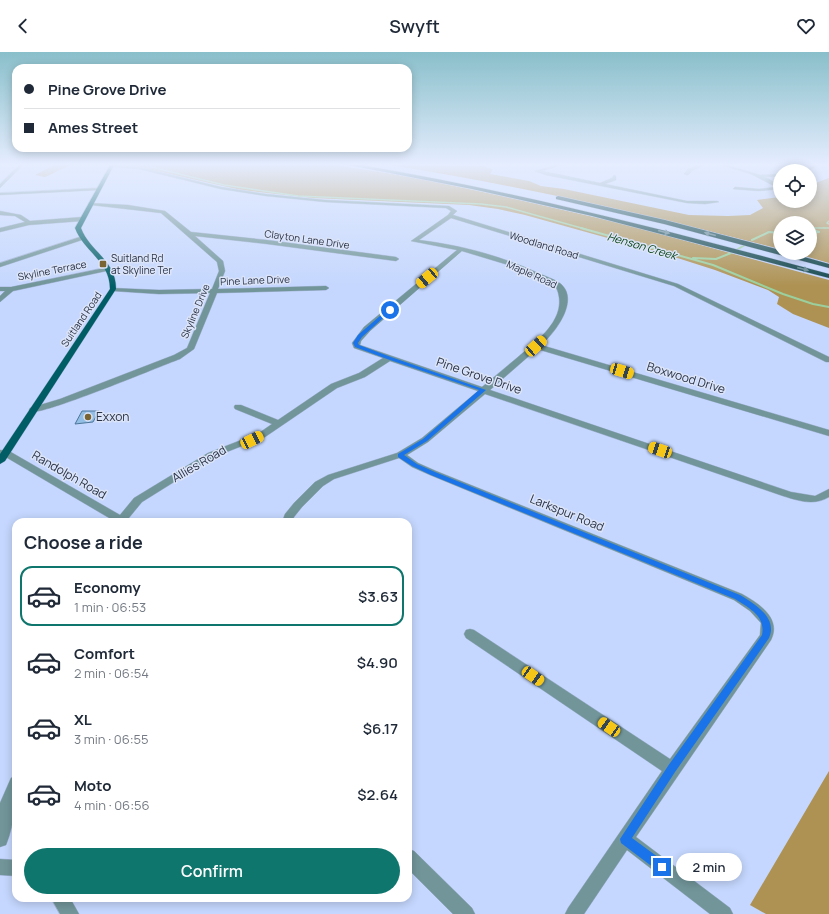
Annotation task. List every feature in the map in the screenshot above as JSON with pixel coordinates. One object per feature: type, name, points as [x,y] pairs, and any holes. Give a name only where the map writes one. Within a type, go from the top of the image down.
[{"type":"highway","points":[[553,205],[687,238],[829,276]]},
{"type":"highway","points":[[590,205],[659,221],[773,251]]},
{"type":"highway","points":[[807,260],[829,266]]},
{"type":"main road","points":[[83,238],[78,228],[90,205]]},
{"type":"main road","name":"Suitland Road","points":[[2,455],[114,289],[114,279],[109,269],[83,238]]},
{"type":"street","name":"Skyline Drive","points":[[33,410],[63,402],[184,353],[192,345],[222,271],[220,261],[191,234],[163,212],[104,205]]},
{"type":"street","name":"Woodland Road","points":[[412,205],[443,207],[454,211],[450,216],[676,286],[829,360]]},
{"type":"street","points":[[0,213],[24,218],[29,223]]},
{"type":"street","name":"Maple Road","points":[[288,518],[298,505],[320,484],[331,477],[400,455],[425,440],[536,346],[553,330],[558,321],[562,310],[563,300],[563,293],[560,286],[526,270],[462,248],[414,240],[450,216]]},
{"type":"street","points":[[0,230],[29,223],[82,219]]},
{"type":"street","name":"Clayton Lane Drive","points":[[191,234],[267,242],[396,259]]},
{"type":"street","points":[[0,264],[83,238]]},
{"type":"street","name":"Pine Grove Drive","points":[[462,248],[367,329],[357,340],[357,346],[802,498],[816,499],[825,497],[829,492]]},
{"type":"street","name":"Skyline Terrace","points":[[0,289],[11,289],[109,269]]},
{"type":"street","name":"Pine Lane Drive","points":[[114,289],[159,292],[326,288]]},
{"type":"street","points":[[0,300],[11,289]]},
{"type":"street","name":"Boxwood Drive","points":[[536,346],[829,433]]},
{"type":"street","name":"Allies Road","points":[[124,518],[131,507],[138,500],[211,455],[252,440],[279,424],[334,386],[362,375],[389,358]]},
{"type":"street","points":[[238,407],[279,424]]},
{"type":"street","name":"Randolph Road","points":[[2,455],[117,518]]},
{"type":"street","name":"Larkspur Road","points":[[400,455],[415,465],[433,473],[725,592],[747,603],[762,614],[768,627],[768,632],[672,769]]},
{"type":"street","points":[[470,634],[672,769],[574,914]]},
{"type":"street","points":[[0,838],[7,805],[12,793]]},
{"type":"street","points":[[625,839],[724,914]]},
{"type":"street","points":[[412,861],[466,914]]},
{"type":"street","points":[[0,867],[12,868]]},
{"type":"street","points":[[62,902],[70,914]]},
{"type":"shaded area","points":[[471,205],[542,205],[624,224],[829,280],[829,328],[793,314],[777,304],[779,297],[768,290],[715,270],[665,254],[525,215]]},
{"type":"shaded area","points":[[599,205],[642,205],[689,215],[728,216],[750,215],[763,208],[761,205],[773,205],[773,208],[817,208],[817,205],[829,205],[829,263],[817,260],[817,216],[773,216],[773,247]]},
{"type":"shaded area","points":[[829,771],[829,914],[766,914],[750,905]]},
{"type":"building","name":"Exxon","points":[[82,411],[99,411],[93,422],[75,424]]},
{"type":"waterway","name":"Henson Creek","points":[[491,205],[506,207],[585,229]]},
{"type":"waterway","points":[[829,221],[827,223],[829,224]]},
{"type":"waterway","name":"Henson Creek","points":[[581,228],[713,265],[783,294],[813,304],[829,307]]},
{"type":"waterway","points":[[817,228],[829,228]]},
{"type":"waterway","points":[[817,231],[819,232],[817,232]]},
{"type":"waterway","points":[[752,240],[769,232],[773,232]]},
{"type":"waterway","points":[[738,249],[745,245]]},
{"type":"waterway","points":[[693,258],[716,259],[731,253]]},
{"type":"place","name":"Suitland Rd at Skyline Ter","points":[[103,264]]},
{"type":"place","name":"Exxon","points":[[88,417]]},
{"type":"route","points":[[390,310],[360,336],[356,343],[357,346],[483,390],[425,440],[400,455],[415,465],[433,473],[738,597],[755,608],[762,614],[766,621],[768,627],[766,636],[672,769],[625,839],[662,867]]}]
